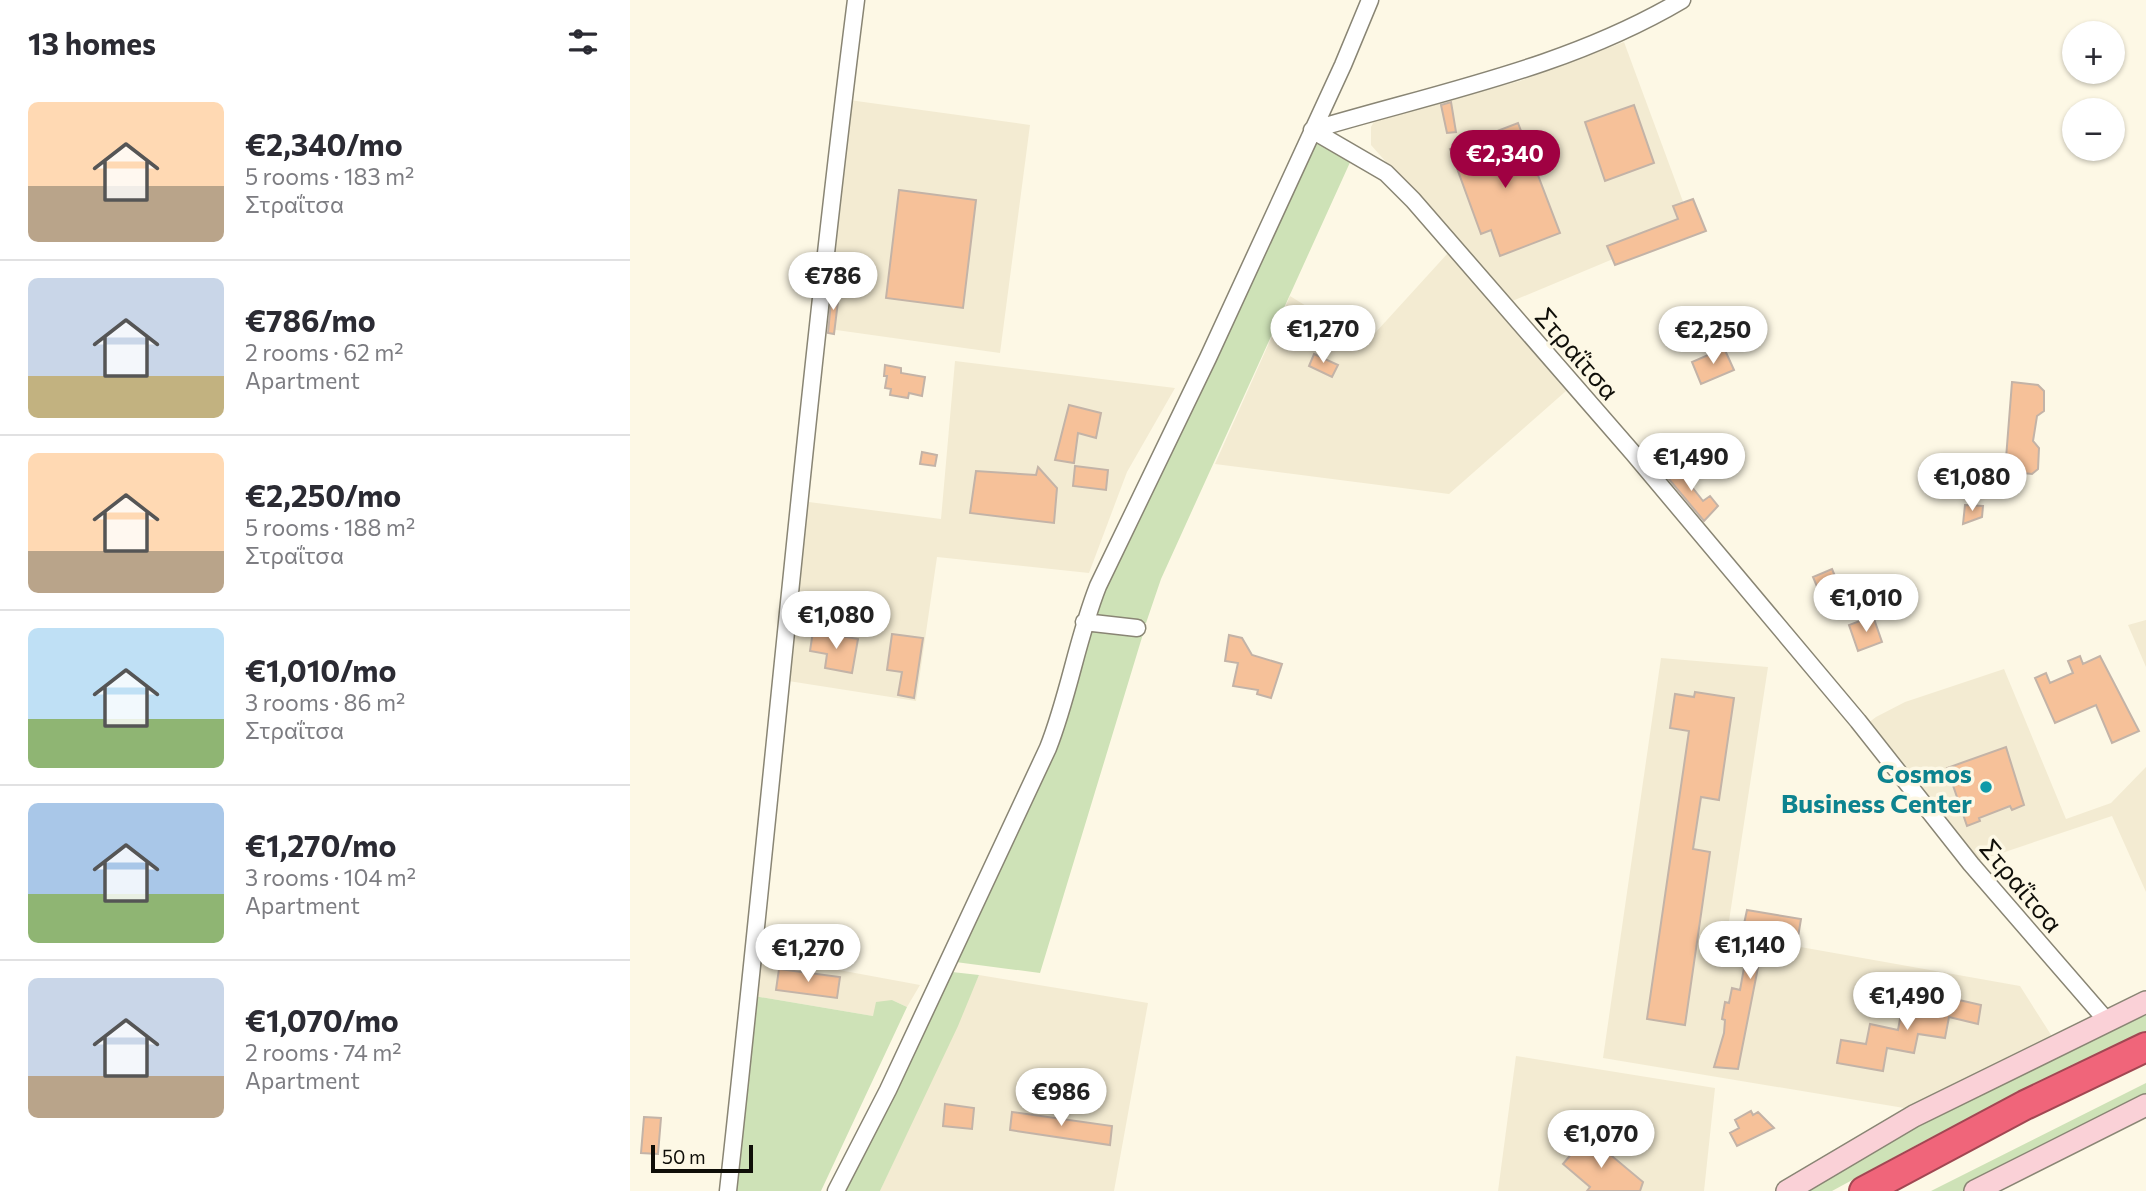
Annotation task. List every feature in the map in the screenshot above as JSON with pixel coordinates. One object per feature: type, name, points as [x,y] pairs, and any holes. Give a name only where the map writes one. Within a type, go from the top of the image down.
[{"type":"highway","points":[[1864,1191],[2025,1105],[2146,1047]]},
{"type":"highway","points":[[1902,1191],[2003,1135],[2146,1065]]},
{"type":"street","points":[[727,1191],[779,715],[793,555],[856,0]]},
{"type":"street","points":[[836,1191],[888,1090],[1048,748],[1068,691],[1084,622],[1370,0]]},
{"type":"street","points":[[1312,130],[1479,85],[1585,49],[1642,24],[1682,0]]},
{"type":"street","name":"Στραΐτσα","points":[[1312,130],[1386,173],[1413,200],[1633,453],[1858,721],[1971,864],[2107,1021]]},
{"type":"street","points":[[1084,622],[1137,628]]},
{"type":"street","points":[[1787,1191],[1914,1116],[2146,1002]]},
{"type":"street","points":[[1975,1191],[2146,1105]]},
{"type":"shaded area","points":[[1624,42],[1692,226],[1510,302],[1371,145],[1371,127],[1376,118],[1520,81]]},
{"type":"shaded area","points":[[849,100],[1030,125],[1000,353],[822,328]]},
{"type":"shaded area","points":[[1448,253],[1566,391],[1449,494],[1215,464],[1290,296],[1366,343]]},
{"type":"shaded area","points":[[955,361],[1175,388],[1127,472],[1089,573],[937,557],[916,701],[782,680],[801,501],[941,519]]},
{"type":"shaded area","points":[[2146,620],[2146,667],[2128,625]]},
{"type":"shaded area","points":[[1661,658],[1768,667],[1727,934],[2020,986],[2053,1038],[1910,1109],[1603,1058]]},
{"type":"shaded area","points":[[2004,669],[2066,819],[2111,803],[2146,767],[2146,892],[2112,816],[1972,863],[1864,726],[1905,702]]},
{"type":"shaded area","points":[[753,954],[920,985],[907,1007],[892,1000],[873,1016],[748,995]]},
{"type":"shaded area","points":[[979,975],[1148,1003],[1114,1191],[880,1191]]},
{"type":"shaded area","points":[[1516,1056],[1715,1088],[1704,1191],[1498,1191]]},
{"type":"green space","points":[[1323,142],[1352,158],[1161,579],[1146,623],[1089,622],[1315,144]]},
{"type":"green space","points":[[1103,630],[1143,634],[1040,973],[948,961],[1050,751],[1084,634]]},
{"type":"green space","points":[[943,971],[979,975],[958,1026],[880,1191],[836,1191]]},
{"type":"green space","points":[[748,995],[873,1016],[876,1002],[892,1000],[907,1007],[821,1191],[726,1191]]},
{"type":"green space","points":[[2146,1014],[2146,1033],[1924,1141],[1832,1191],[1798,1191],[1920,1123]]},
{"type":"green space","points":[[2146,1083],[2146,1096],[1963,1191],[1931,1191]]},
{"type":"building","points":[[1451,102],[1456,132],[1447,133],[1441,105]]},
{"type":"building","points":[[1634,105],[1654,163],[1605,181],[1585,122]]},
{"type":"building","points":[[1518,123],[1560,233],[1500,256],[1491,230],[1481,234],[1450,149]]},
{"type":"building","points":[[899,190],[976,200],[963,308],[886,298]]},
{"type":"building","points":[[1693,199],[1706,231],[1615,265],[1607,246],[1678,219],[1673,206]]},
{"type":"building","points":[[832,292],[839,293],[834,334],[828,333]]},
{"type":"building","points":[[1724,348],[1734,370],[1701,384],[1692,362]]},
{"type":"building","points":[[1314,354],[1338,365],[1332,377],[1309,366]]},
{"type":"building","points":[[885,365],[901,368],[901,373],[925,377],[922,396],[909,393],[908,398],[890,395],[891,389],[885,388]]},
{"type":"building","points":[[2012,382],[2038,385],[2044,391],[2044,411],[2037,416],[2033,441],[2039,448],[2038,469],[2032,474],[2005,471]]},
{"type":"building","points":[[1069,405],[1101,413],[1096,438],[1078,433],[1074,463],[1055,460]]},
{"type":"building","points":[[922,452],[937,455],[935,466],[920,464]]},
{"type":"building","points":[[1674,464],[1703,501],[1710,496],[1718,506],[1704,521],[1663,472]]},
{"type":"building","points":[[1075,466],[1108,470],[1106,490],[1073,486]]},
{"type":"building","points":[[1038,467],[1057,488],[1054,523],[970,513],[976,471],[1036,475]]},
{"type":"building","points":[[1965,505],[1983,506],[1982,517],[1963,524]]},
{"type":"building","points":[[1832,569],[1837,581],[1818,589],[1813,577]]},
{"type":"building","points":[[1873,616],[1882,642],[1858,651],[1849,625]]},
{"type":"building","points":[[813,631],[858,639],[852,673],[825,668],[827,654],[810,651]]},
{"type":"building","points":[[892,634],[923,638],[914,698],[898,695],[902,672],[887,670]]},
{"type":"building","points":[[1229,635],[1242,638],[1252,655],[1282,664],[1271,698],[1257,694],[1258,690],[1233,686],[1238,663],[1225,661]]},
{"type":"building","points":[[2080,656],[2083,664],[2100,656],[2139,731],[2112,743],[2096,705],[2055,723],[2035,678],[2046,673],[2050,683],[2073,673],[2068,661]]},
{"type":"building","points":[[1695,692],[1734,698],[1719,800],[1701,797],[1693,849],[1710,852],[1685,1025],[1647,1019],[1689,731],[1670,728],[1675,694],[1694,697]]},
{"type":"building","name":"Cosmos Business Center","points":[[2006,747],[2024,805],[2012,810],[2010,806],[1979,818],[1980,821],[1967,826],[1947,768]]},
{"type":"building","points":[[1747,910],[1801,919],[1797,943],[1764,937],[1738,1069],[1714,1067],[1724,1033],[1725,1020],[1722,1019],[1725,1002],[1729,1003],[1732,988],[1740,990],[1750,935],[1742,933]]},
{"type":"building","points":[[779,969],[840,977],[837,998],[776,990]]},
{"type":"building","points":[[1933,994],[1981,1005],[1978,1024],[1949,1017],[1945,1038],[1918,1034],[1914,1053],[1887,1048],[1883,1071],[1837,1063],[1841,1040],[1866,1044],[1870,1024],[1898,1030],[1902,1008],[1929,1014]]},
{"type":"building","points":[[945,1104],[974,1108],[972,1129],[943,1126]]},
{"type":"building","points":[[1751,1111],[1753,1115],[1758,1112],[1774,1128],[1737,1146],[1730,1133],[1739,1128],[1735,1120]]},
{"type":"building","points":[[1012,1112],[1112,1126],[1110,1145],[1010,1130]]},
{"type":"building","points":[[644,1117],[661,1118],[658,1154],[641,1153]]},
{"type":"building","points":[[1583,1140],[1589,1146],[1594,1141],[1643,1182],[1640,1191],[1587,1191],[1590,1187],[1563,1164]]},
{"type":"place","name":"Cosmos Business Center","points":[[1986,787]]}]
